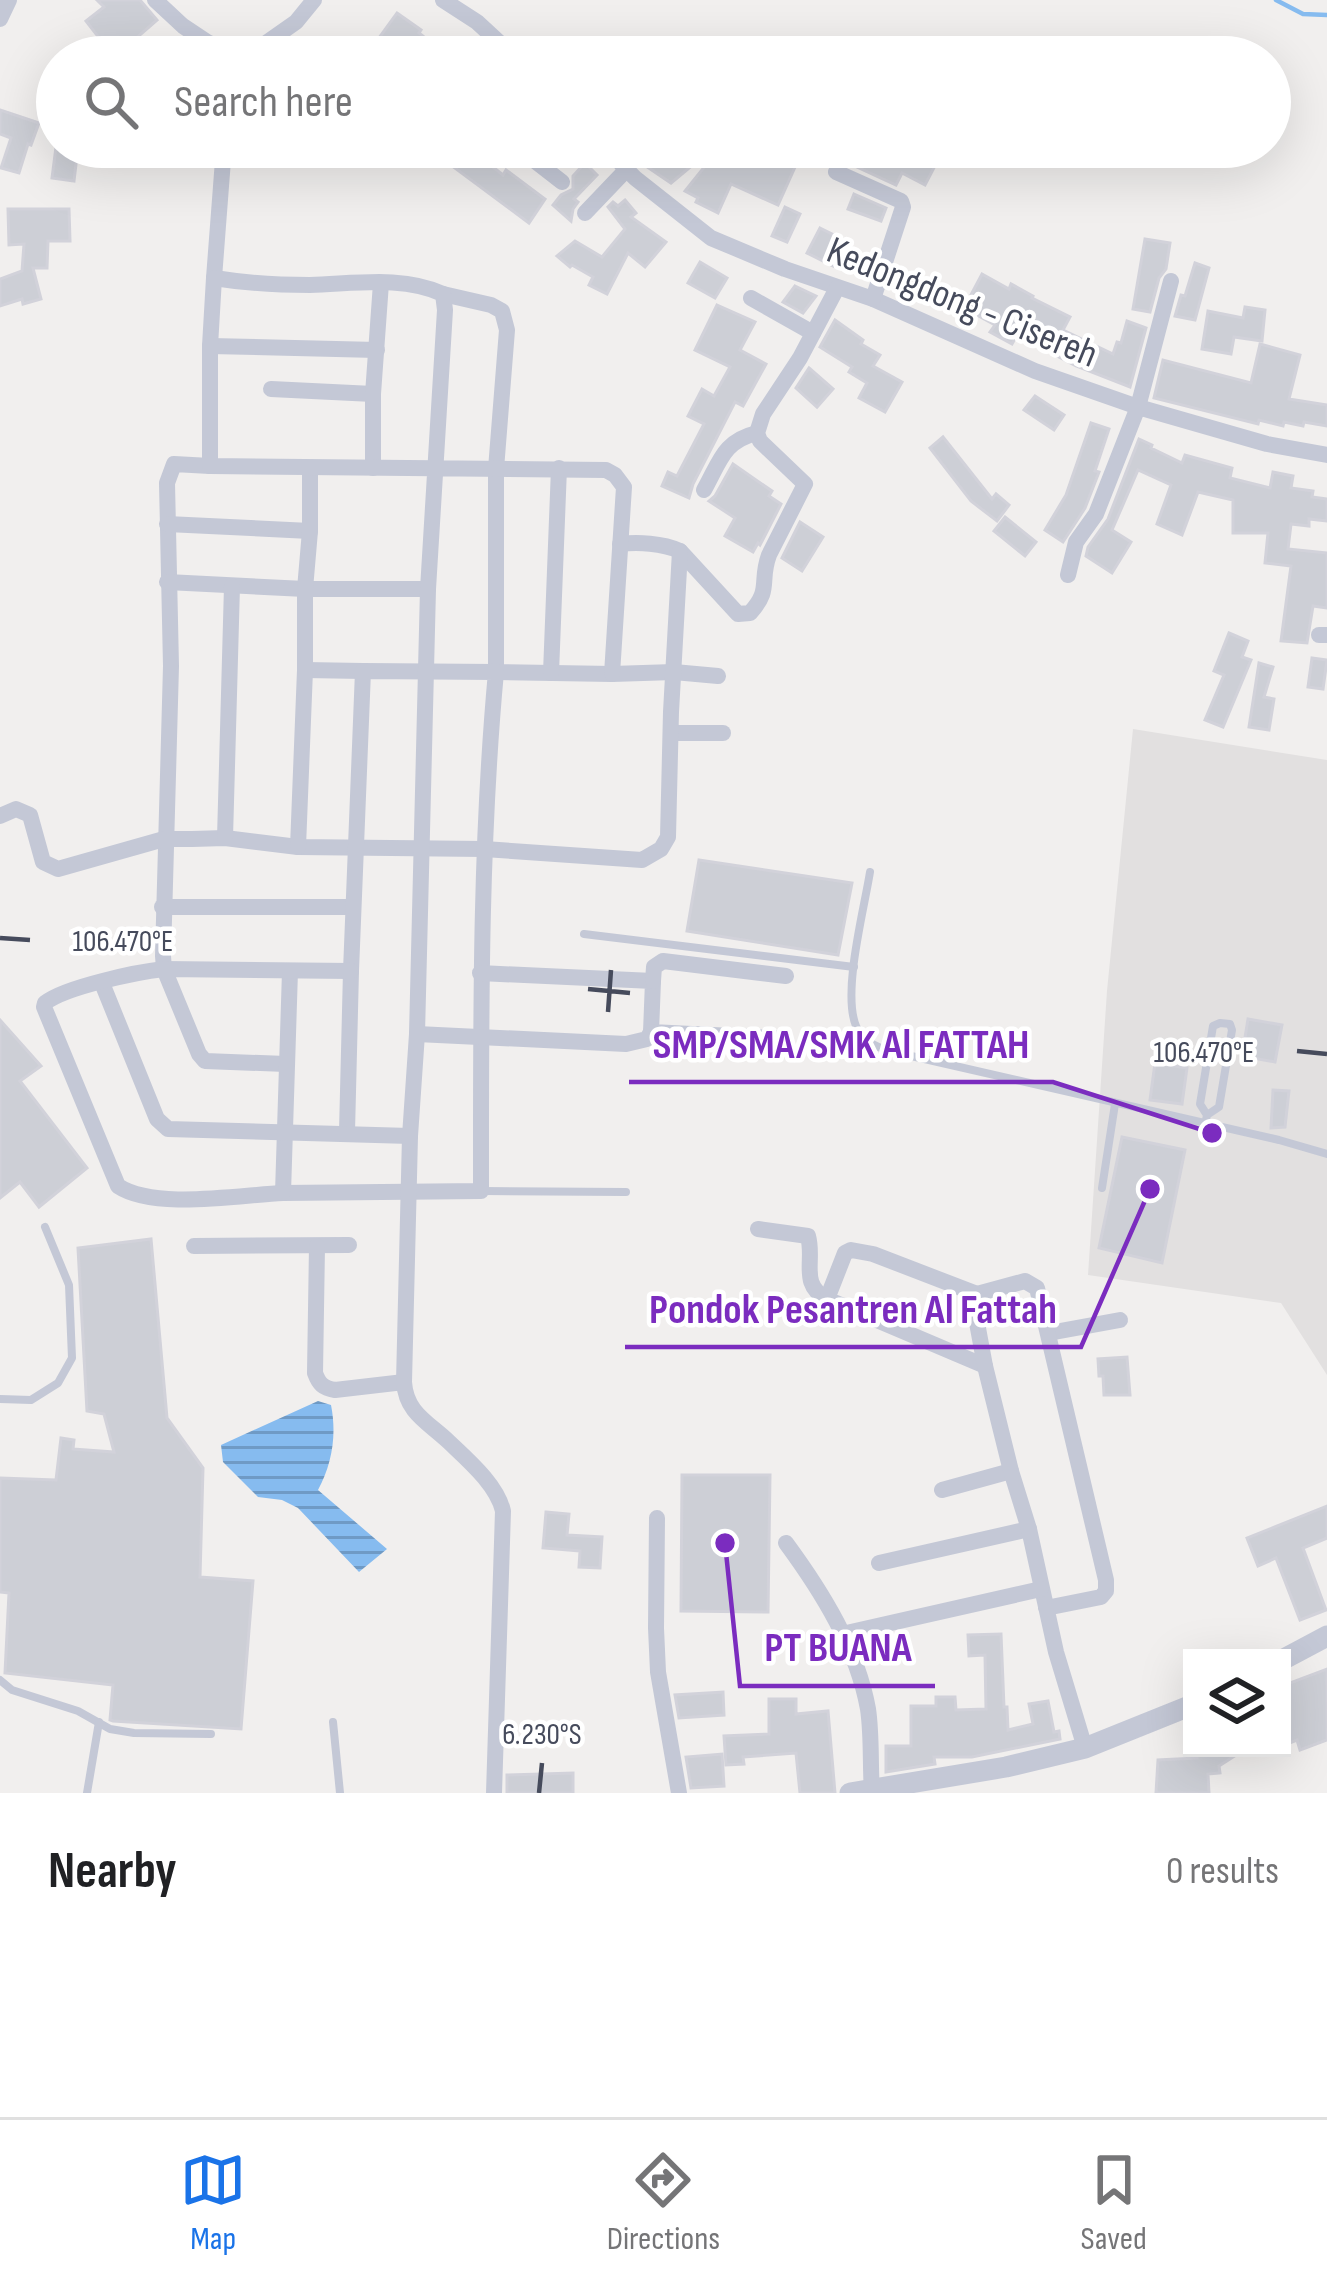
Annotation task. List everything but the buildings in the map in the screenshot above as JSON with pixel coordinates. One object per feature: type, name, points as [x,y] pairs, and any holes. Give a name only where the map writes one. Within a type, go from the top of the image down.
[{"type":"street","points":[[0,19],[9,0]]},
{"type":"street","points":[[155,0],[198,36]]},
{"type":"street","points":[[274,36],[296,22],[314,0]]},
{"type":"street","points":[[443,0],[495,36]]},
{"type":"street","points":[[210,466],[209,346],[222,168]]},
{"type":"street","points":[[544,168],[562,182]]},
{"type":"street","points":[[585,213],[627,169]]},
{"type":"street","name":"Kedongdong - Cisereh","points":[[627,169],[712,238],[873,299],[1035,371],[1138,407],[1267,444],[1327,455]]},
{"type":"street","points":[[836,172],[901,201],[903,207],[873,299]]},
{"type":"street","points":[[214,278],[415,286],[491,305],[505,319],[496,470],[496,672],[480,973],[481,1191],[156,1199],[130,1194],[118,1186],[44,1007],[49,998],[134,972],[164,969],[351,971]]},
{"type":"street","points":[[1068,575],[1076,542],[1096,514],[1138,407],[1171,281]]},
{"type":"street","points":[[373,468],[381,283]]},
{"type":"street","points":[[620,544],[680,550],[738,614],[750,613],[762,601],[769,555],[805,484],[757,433],[763,414],[837,288]]},
{"type":"street","points":[[443,294],[428,589],[404,1382],[405,1398],[416,1416],[448,1441],[499,1495],[503,1511],[494,1793]]},
{"type":"street","points":[[751,298],[813,333]]},
{"type":"street","points":[[209,346],[377,350]]},
{"type":"street","points":[[271,389],[373,394]]},
{"type":"street","points":[[704,490],[728,446],[757,433]]},
{"type":"street","points":[[286,1064],[205,1061],[164,969],[171,666],[167,483],[174,464],[606,470],[624,488],[612,674]]},
{"type":"street","points":[[298,847],[310,468]]},
{"type":"street","points":[[551,673],[559,469]]},
{"type":"street","points":[[167,524],[310,531]]},
{"type":"street","points":[[0,816],[16,809],[30,814],[43,862],[58,869],[164,839],[225,838],[298,847],[484,849],[641,860],[661,849],[668,837],[680,550]]},
{"type":"street","points":[[167,582],[428,589]]},
{"type":"street","points":[[225,838],[232,586]]},
{"type":"street","points":[[305,670],[718,676]]},
{"type":"street","points":[[347,1132],[363,671]]},
{"type":"street","points":[[672,733],[722,733]]},
{"type":"street","points":[[162,907],[353,907]]},
{"type":"street","points":[[417,1034],[626,1045],[647,1039],[651,1032],[654,967],[663,961],[786,976]]},
{"type":"street","points":[[283,1193],[290,971]]},
{"type":"street","points":[[480,973],[652,981]]},
{"type":"street","points":[[102,983],[161,1125],[185,1130],[410,1136]]},
{"type":"street","points":[[651,1032],[775,1038]]},
{"type":"street","points":[[758,1229],[808,1235],[812,1289],[827,1299],[986,1366]]},
{"type":"street","points":[[194,1246],[350,1245]]},
{"type":"street","points":[[317,1246],[318,1383],[335,1390],[404,1382]]},
{"type":"street","points":[[827,1299],[845,1253],[851,1250],[977,1294],[1025,1281],[1037,1288],[1106,1580],[1101,1597],[1046,1608]]},
{"type":"street","points":[[977,1294],[975,1312],[986,1366],[1085,1748]]},
{"type":"street","points":[[1048,1333],[1120,1320]]},
{"type":"street","points":[[942,1490],[1011,1471]]},
{"type":"street","points":[[658,1518],[658,1672],[679,1793]]},
{"type":"street","points":[[879,1563],[1029,1529]]},
{"type":"street","points":[[786,1543],[817,1585],[859,1673],[868,1712],[865,1792],[1085,1748],[1183,1709]]},
{"type":"street","points":[[842,1634],[1041,1588]]},
{"type":"street","points":[[1291,1655],[1327,1636]]},
{"type":"lane","points":[[870,872],[852,996],[855,1024],[864,1040],[885,1050],[1115,1104],[1206,1120],[1327,1154]]},
{"type":"lane","points":[[584,934],[854,967]]},
{"type":"lane","points":[[1231,1024],[1219,1107],[1206,1120],[1200,1104],[1214,1026],[1231,1024]]},
{"type":"lane","points":[[1102,1188],[1115,1104]]},
{"type":"lane","points":[[481,1191],[626,1192]]},
{"type":"lane","points":[[0,1399],[31,1400],[58,1383],[72,1358],[69,1285],[45,1227]]},
{"type":"lane","points":[[0,1681],[12,1690],[78,1711],[110,1729],[211,1734]]},
{"type":"lane","points":[[87,1793],[99,1722]]},
{"type":"lane","points":[[333,1722],[340,1793]]},
{"type":"shaded area","points":[[1133,729],[1327,760],[1327,1375],[1281,1303],[1088,1275],[1107,991]]},
{"type":"water","points":[[318,1401],[331,1405],[333,1438],[318,1490],[387,1549],[359,1572],[298,1508],[258,1497],[223,1462],[221,1445]]},
{"type":"waterway","points":[[1276,0],[1303,14],[1327,15]]},
{"type":"place","name":"SMP/SMA/SMK Al FATTAH","points":[[1212,1133]]},
{"type":"place","name":"Pondok Pesantren Al Fattah","points":[[1150,1189]]},
{"type":"place","name":"PT BUANA","points":[[725,1543]]}]
